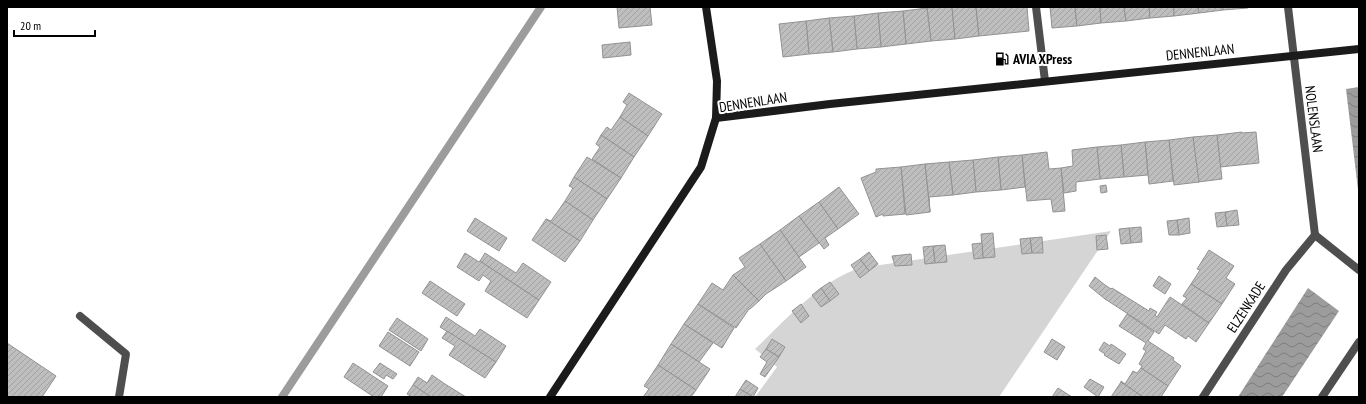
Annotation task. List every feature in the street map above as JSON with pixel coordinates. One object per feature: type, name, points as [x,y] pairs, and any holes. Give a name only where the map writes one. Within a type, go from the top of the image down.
[{"type":"main road","points":[[706,7],[717,81],[716,118]]},
{"type":"main road","name":"DENNENLAAN","points":[[550,397],[701,167],[716,118],[830,104],[1359,48]]},
{"type":"street","points":[[1036,7],[1044,81]]},
{"type":"street","name":"NOLENSLAAN","points":[[1288,7],[1292,55],[1315,235]]},
{"type":"street","points":[[1315,235],[1359,270]]},
{"type":"street","name":"ELZENKADE","points":[[1202,397],[1286,270],[1315,235]]},
{"type":"street","points":[[80,316],[126,354],[119,397]]},
{"type":"street","points":[[1322,397],[1359,342]]},
{"type":"shaded area","points":[[1111,231],[999,397],[755,397],[777,367],[755,349],[804,302],[831,282],[845,274],[860,268]]},
{"type":"water","points":[[1359,87],[1359,198],[1346,89]]},
{"type":"water","points":[[1308,288],[1339,311],[1282,397],[1238,397]]},
{"type":"building","points":[[617,7],[650,7],[652,25],[619,28]]},
{"type":"building","points":[[952,7],[955,39],[931,41],[927,8]]},
{"type":"building","points":[[952,7],[976,7],[979,36],[955,39]]},
{"type":"building","points":[[976,7],[1027,7],[1029,31],[979,36]]},
{"type":"building","points":[[1050,7],[1075,7],[1077,26],[1052,28]]},
{"type":"building","points":[[1075,7],[1100,7],[1101,23],[1077,26]]},
{"type":"building","points":[[1100,7],[1124,7],[1126,21],[1101,23]]},
{"type":"building","points":[[1124,7],[1149,7],[1150,18],[1126,21]]},
{"type":"building","points":[[1149,7],[1174,7],[1174,16],[1150,18]]},
{"type":"building","points":[[1174,7],[1198,7],[1199,13],[1174,16]]},
{"type":"building","points":[[1198,7],[1223,7],[1223,10],[1199,13]]},
{"type":"building","points":[[1223,7],[1248,7],[1248,8],[1223,10]]},
{"type":"building","points":[[927,8],[931,41],[906,44],[903,11]]},
{"type":"building","points":[[903,11],[906,44],[881,47],[878,13]]},
{"type":"building","points":[[878,13],[881,47],[857,49],[854,16]]},
{"type":"building","points":[[854,16],[857,49],[833,52],[829,18]]},
{"type":"building","points":[[829,18],[833,52],[809,54],[806,21]]},
{"type":"building","points":[[806,21],[809,54],[783,57],[779,24]]},
{"type":"building","points":[[630,42],[631,55],[603,58],[602,45]]},
{"type":"building","points":[[629,93],[662,114],[648,136],[620,117],[627,105],[623,102]]},
{"type":"building","points":[[620,117],[648,136],[634,157],[601,135],[607,127],[611,130]]},
{"type":"building","points":[[1256,132],[1259,163],[1220,167],[1217,135]]},
{"type":"building","points":[[601,135],[634,157],[621,178],[592,159],[600,147],[596,144]]},
{"type":"building","points":[[1217,135],[1222,179],[1198,182],[1193,137]]},
{"type":"building","points":[[1193,137],[1199,182],[1174,185],[1169,140]]},
{"type":"building","points":[[1169,140],[1173,181],[1149,184],[1145,142]]},
{"type":"building","points":[[1145,142],[1148,175],[1124,177],[1121,145]]},
{"type":"building","points":[[1121,145],[1124,177],[1100,179],[1097,147]]},
{"type":"building","points":[[1097,147],[1100,179],[1076,182],[1076,191],[1064,193],[1061,168],[1073,166],[1072,150]]},
{"type":"building","points":[[1047,152],[1049,169],[1061,168],[1065,211],[1053,212],[1051,199],[1027,201],[1022,155]]},
{"type":"building","points":[[1022,155],[1025,187],[1001,190],[998,157]]},
{"type":"building","points":[[587,157],[621,178],[607,199],[574,177]]},
{"type":"building","points":[[998,157],[1001,190],[976,192],[973,160]]},
{"type":"building","points":[[973,160],[976,192],[953,195],[949,162]]},
{"type":"building","points":[[949,162],[953,195],[929,197],[930,212],[925,164]]},
{"type":"building","points":[[925,164],[930,212],[906,215],[901,167]]},
{"type":"building","points":[[901,167],[905,214],[883,216],[883,214],[876,217],[861,178],[876,172],[876,169]]},
{"type":"building","points":[[574,177],[607,199],[593,220],[565,201],[573,188],[569,186]]},
{"type":"building","points":[[1106,185],[1107,192],[1101,193],[1100,186]]},
{"type":"building","points":[[839,187],[859,214],[838,229],[819,202]]},
{"type":"building","points":[[565,201],[593,220],[580,241],[546,219],[551,221]]},
{"type":"building","points":[[819,202],[838,229],[825,238],[829,245],[824,249],[799,216]]},
{"type":"building","points":[[1237,210],[1239,225],[1227,226],[1225,212]]},
{"type":"building","points":[[1225,212],[1227,226],[1217,227],[1215,213]]},
{"type":"building","points":[[799,216],[819,243],[799,257],[780,230]]},
{"type":"building","points":[[475,218],[507,238],[499,251],[467,231]]},
{"type":"building","points":[[1189,218],[1190,233],[1179,235],[1177,220]]},
{"type":"building","points":[[546,219],[580,241],[565,262],[532,240]]},
{"type":"building","points":[[1177,220],[1179,235],[1169,235],[1167,221]]},
{"type":"building","points":[[1141,227],[1142,242],[1131,243],[1129,228]]},
{"type":"building","points":[[1129,228],[1131,243],[1121,244],[1119,229]]},
{"type":"building","points":[[780,230],[806,267],[786,281],[760,244]]},
{"type":"building","points":[[993,233],[995,257],[983,258],[981,234]]},
{"type":"building","points":[[1106,235],[1108,249],[1097,250],[1096,236]]},
{"type":"building","points":[[1042,237],[1043,253],[1032,253],[1030,238]]},
{"type":"building","points":[[1030,238],[1032,253],[1022,254],[1020,239]]},
{"type":"building","points":[[982,243],[983,258],[974,259],[972,244]]},
{"type":"building","points":[[760,244],[786,281],[766,294],[759,301],[733,275],[745,267],[739,258]]},
{"type":"building","points":[[945,245],[947,262],[935,263],[933,246]]},
{"type":"building","points":[[933,246],[935,263],[925,264],[923,247]]},
{"type":"building","points":[[1209,250],[1234,266],[1226,278],[1235,284],[1222,304],[1191,284],[1200,270],[1197,269]]},
{"type":"building","points":[[869,252],[878,264],[869,271],[860,259]]},
{"type":"building","points":[[465,253],[479,262],[480,261],[539,300],[527,318],[485,291],[491,281],[483,275],[479,281],[457,267]]},
{"type":"building","points":[[485,253],[516,273],[523,263],[551,282],[539,300],[480,261]]},
{"type":"building","points":[[911,254],[912,265],[895,266],[892,256]]},
{"type":"building","points":[[860,259],[869,271],[860,278],[851,265]]},
{"type":"building","points":[[733,275],[759,301],[749,309],[736,328],[698,304],[712,283],[723,290]]},
{"type":"building","points":[[1159,276],[1171,284],[1165,294],[1153,286]]},
{"type":"building","points":[[1095,277],[1111,289],[1112,288],[1149,311],[1150,308],[1157,312],[1155,315],[1157,317],[1170,297],[1209,323],[1196,342],[1188,336],[1186,339],[1165,325],[1159,334],[1105,299],[1089,286]]},
{"type":"building","points":[[430,281],[465,304],[457,316],[422,293]]},
{"type":"building","points":[[830,282],[839,294],[830,301],[821,288]]},
{"type":"building","points":[[1191,284],[1222,304],[1209,323],[1182,304],[1187,298],[1183,296]]},
{"type":"building","points":[[821,288],[830,301],[821,307],[812,295]]},
{"type":"building","points":[[698,304],[734,328],[722,348],[684,324]]},
{"type":"building","points":[[801,304],[809,316],[801,323],[792,311]]},
{"type":"building","points":[[1127,314],[1154,332],[1148,341],[1174,358],[1173,360],[1181,366],[1168,386],[1141,368],[1142,366],[1139,364],[1146,351],[1143,349],[1146,343],[1119,326]]},
{"type":"building","points":[[446,317],[475,336],[480,329],[506,346],[496,362],[440,327]]},
{"type":"building","points":[[397,318],[428,339],[421,351],[389,330]]},
{"type":"building","points":[[684,324],[713,343],[699,362],[671,344]]},
{"type":"building","points":[[447,331],[496,362],[485,378],[449,355],[455,346],[442,338]]},
{"type":"building","points":[[388,332],[419,352],[410,366],[379,346]]},
{"type":"building","points":[[772,339],[785,347],[779,357],[766,349]]},
{"type":"building","points":[[1052,339],[1065,347],[1057,360],[1044,352]]},
{"type":"building","points":[[1104,342],[1110,346],[1111,344],[1126,354],[1119,364],[1104,355],[1105,354],[1099,350]]},
{"type":"building","points":[[7,343],[56,376],[42,397],[7,397]]},
{"type":"building","points":[[671,344],[710,369],[696,390],[658,365]]},
{"type":"building","points":[[766,349],[779,357],[765,377],[760,374],[767,362],[760,357]]},
{"type":"building","points":[[353,363],[388,386],[381,397],[374,397],[344,377]]},
{"type":"building","points":[[380,363],[397,374],[393,379],[386,375],[384,379],[373,372]]},
{"type":"building","points":[[658,365],[696,390],[691,397],[681,397],[678,395],[676,397],[643,397],[649,389],[644,386]]},
{"type":"building","points":[[1141,368],[1168,386],[1161,397],[1143,397],[1121,382],[1125,384],[1133,371],[1137,373]]},
{"type":"building","points":[[432,375],[466,397],[431,397],[413,385],[418,377],[427,383]]},
{"type":"building","points":[[1090,379],[1104,387],[1098,397],[1084,387]]},
{"type":"building","points":[[746,380],[758,388],[753,397],[740,389]]},
{"type":"building","points":[[1121,382],[1143,397],[1111,397]]},
{"type":"building","points":[[413,385],[431,397],[412,397],[407,394]]},
{"type":"building","points":[[1058,388],[1072,397],[1052,397]]},
{"type":"building","points":[[740,389],[753,397],[735,397]]},
{"type":"waterway","points":[[282,397],[541,7]]},
{"type":"place","name":"AVIA XPress","points":[[1002,59]]}]
